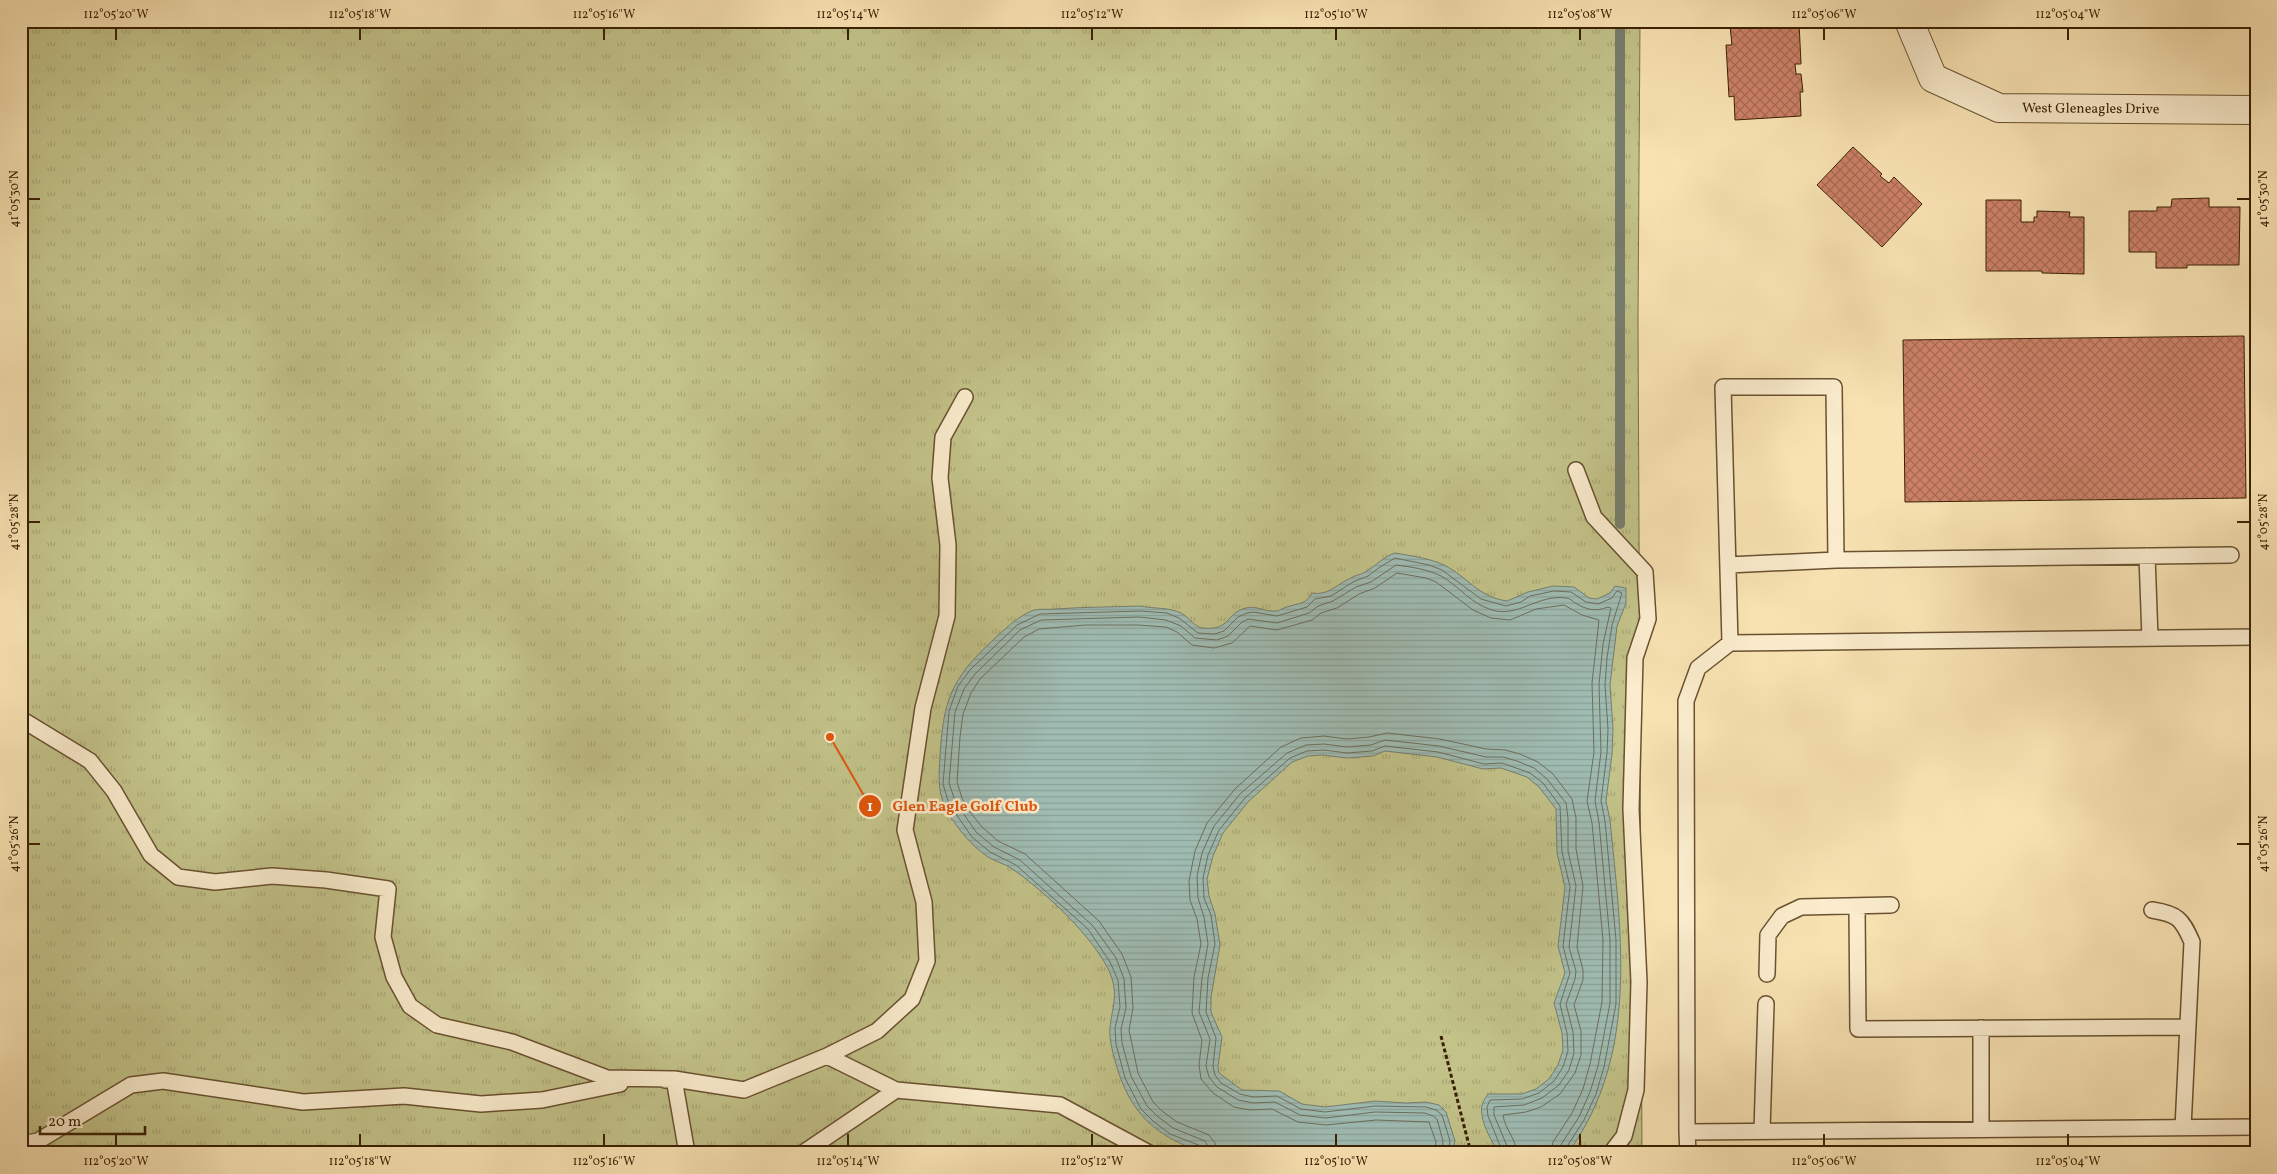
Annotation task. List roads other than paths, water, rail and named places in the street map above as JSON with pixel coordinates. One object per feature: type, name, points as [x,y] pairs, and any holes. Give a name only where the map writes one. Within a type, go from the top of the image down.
[{"type":"street","name":"West Gleneagles Drive","points":[[1909,21],[1933,78],[2000,108],[2256,110]]},
{"type":"lane","points":[[1730,643],[1723,387],[1834,387],[1836,560]]},
{"type":"lane","points":[[21,718],[90,761],[114,791],[152,855],[178,877],[215,882],[272,876],[326,880],[388,890],[382,937],[394,976],[410,1006],[436,1025],[512,1042],[607,1078],[674,1079],[744,1090],[827,1056],[877,1031],[912,999],[927,962],[924,902],[905,830],[923,708],[947,616],[948,545],[940,478],[943,437],[965,397]]},
{"type":"lane","points":[[1576,470],[1594,517],[1645,572],[1648,619],[1635,658],[1631,809],[1639,982],[1636,1090],[1624,1136],[1611,1153]]},
{"type":"lane","points":[[1728,566],[1836,560],[2231,555]]},
{"type":"lane","points":[[2147,556],[2150,638]]},
{"type":"lane","points":[[1688,1153],[1686,701],[1698,668],[1730,643],[2256,637]]},
{"type":"lane","points":[[1767,974],[1768,935],[1782,916],[1801,908],[1891,904]]},
{"type":"lane","points":[[1857,906],[1858,1029],[2188,1027]]},
{"type":"lane","points":[[2152,910],[2169,913],[2183,921],[2192,942],[2183,1128]]},
{"type":"lane","points":[[1762,1131],[1766,1004]]},
{"type":"lane","points":[[1981,1028],[1982,1129]]},
{"type":"lane","points":[[827,1056],[896,1090],[1060,1106],[1149,1153]]},
{"type":"lane","points":[[21,1144],[38,1141],[131,1085],[163,1081],[303,1102],[404,1096],[481,1104],[542,1100],[609,1085],[674,1079]]},
{"type":"lane","points":[[674,1079],[687,1153]]},
{"type":"lane","points":[[803,1153],[896,1090]]},
{"type":"lane","points":[[1687,1132],[2256,1127]]},
{"type":"water","points":[[1395,553],[1426,559],[1444,565],[1488,595],[1507,601],[1528,592],[1553,586],[1574,587],[1589,598],[1597,599],[1610,593],[1615,586],[1626,588],[1626,603],[1617,626],[1610,685],[1613,729],[1606,801],[1610,820],[1621,949],[1620,992],[1616,1034],[1606,1075],[1591,1115],[1568,1153],[1500,1153],[1486,1130],[1482,1117],[1482,1104],[1488,1094],[1522,1094],[1536,1089],[1549,1079],[1558,1065],[1563,1050],[1562,1033],[1554,1003],[1565,973],[1558,946],[1565,887],[1557,853],[1556,809],[1539,787],[1527,777],[1501,768],[1483,769],[1437,757],[1385,751],[1373,756],[1347,758],[1323,755],[1308,756],[1292,762],[1248,802],[1223,833],[1213,856],[1207,879],[1220,945],[1211,997],[1211,1012],[1222,1037],[1218,1066],[1219,1073],[1242,1090],[1279,1091],[1302,1104],[1325,1107],[1375,1101],[1426,1102],[1439,1105],[1446,1112],[1455,1141],[1452,1153],[1206,1153],[1173,1140],[1160,1131],[1148,1122],[1129,1097],[1116,1064],[1111,1042],[1110,1028],[1114,1001],[1113,981],[1103,959],[1093,945],[1068,916],[1040,890],[1008,866],[988,857],[975,847],[946,809],[939,785],[939,776],[941,737],[947,706],[952,692],[967,667],[1011,624],[1031,611],[1040,609],[1140,606],[1176,611],[1200,628],[1219,627],[1239,610],[1253,607],[1268,611],[1278,611],[1301,603],[1307,600],[1312,593],[1328,591],[1369,570]]},
{"type":"waterway","points":[[1620,21],[1620,524]]},
{"type":"place","name":"Glen Eagle Golf Club","points":[[830,737]]}]
